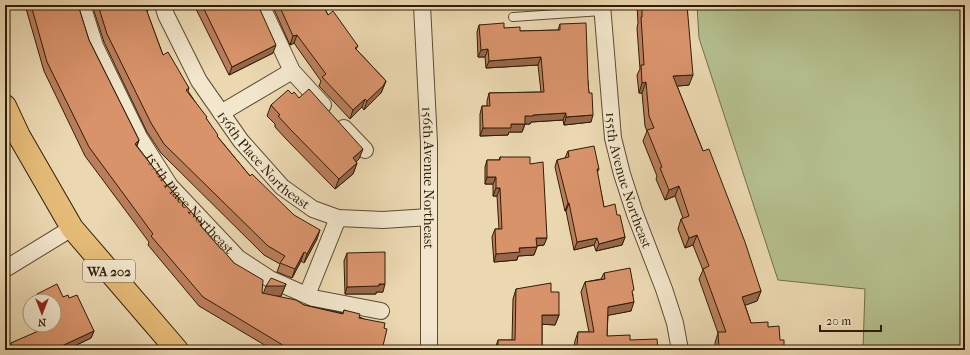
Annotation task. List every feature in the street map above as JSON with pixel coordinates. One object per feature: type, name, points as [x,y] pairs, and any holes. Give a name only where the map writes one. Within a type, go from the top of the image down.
[{"type":"main road","name":"WA 202","points":[[5,106],[18,136],[72,228],[178,350]]},
{"type":"street","name":"157th Place Northeast","points":[[82,5],[95,46],[139,137],[170,186],[238,258],[270,279],[313,298],[381,311]]},
{"type":"street","name":"156th Place Northeast","points":[[163,5],[166,15],[199,81],[241,140],[282,187],[313,209],[338,218],[383,220],[429,217]]},
{"type":"street","points":[[261,5],[292,71],[365,150]]},
{"type":"street","name":"156th Avenue Northeast","points":[[422,5],[429,143],[429,350]]},
{"type":"street","name":"155th Avenue Northeast","points":[[602,8],[613,138],[622,174],[635,214],[671,310],[680,350]]},
{"type":"street","points":[[222,113],[292,71]]},
{"type":"street","points":[[307,295],[338,218]]},
{"type":"street","points":[[5,269],[72,228]]},
{"type":"lane","points":[[513,17],[602,8]]},
{"type":"green space","points":[[697,5],[965,5],[965,350],[863,350],[865,289],[778,280],[699,38]]},
{"type":"building","points":[[31,5],[78,5],[89,40],[139,140],[135,144],[166,184],[202,224],[200,225],[234,263],[263,280],[262,293],[296,300],[304,305],[343,314],[344,310],[360,314],[359,318],[385,323],[384,328],[387,329],[382,350],[298,350],[286,347],[203,297],[151,236],[153,234],[89,147],[47,62]]},
{"type":"building","points":[[98,5],[147,5],[145,6],[163,55],[168,52],[189,88],[186,90],[207,117],[206,118],[218,135],[217,136],[250,176],[252,174],[294,215],[320,230],[307,254],[304,252],[295,269],[280,263],[285,256],[268,246],[164,144],[151,123],[107,34]]},
{"type":"building","points":[[202,5],[258,5],[276,45],[232,67]]},
{"type":"building","points":[[279,5],[323,5],[328,15],[333,11],[358,46],[355,48],[386,81],[384,85],[367,101],[365,99],[353,110],[322,77],[326,74],[297,35],[293,36]]},
{"type":"building","points":[[642,5],[687,5],[693,75],[673,76],[703,151],[709,149],[745,242],[761,291],[742,297],[751,323],[768,322],[768,327],[779,326],[780,340],[784,340],[784,350],[719,350],[718,332],[726,332],[703,269],[709,266],[697,235],[689,238],[681,219],[689,216],[679,186],[669,190],[660,168],[662,167],[647,130],[654,128],[649,116],[646,82],[642,83],[641,65],[644,65],[641,17]]},
{"type":"building","points":[[504,23],[504,28],[520,27],[520,31],[560,30],[560,24],[586,23],[588,81],[589,93],[592,93],[593,115],[566,117],[566,113],[533,115],[525,116],[525,124],[511,124],[511,128],[483,128],[482,106],[490,106],[489,93],[544,92],[541,57],[489,61],[488,49],[481,50],[479,25]]},
{"type":"building","points":[[309,89],[363,149],[353,158],[357,163],[339,179],[278,116],[280,115],[271,105],[288,90],[292,94],[294,92],[299,98]]},
{"type":"building","points":[[594,146],[599,169],[597,169],[604,207],[615,204],[617,215],[620,215],[625,237],[599,244],[597,238],[577,242],[569,203],[557,160],[569,157],[568,151]]},
{"type":"building","points":[[500,157],[530,157],[530,164],[543,162],[547,238],[536,238],[537,247],[519,248],[520,252],[496,254],[495,229],[502,229],[500,188],[496,188],[496,177],[487,177],[487,160],[500,160]]},
{"type":"building","points":[[385,252],[385,284],[379,284],[379,286],[347,287],[347,253]]},
{"type":"building","points":[[630,268],[634,290],[632,291],[634,302],[608,307],[607,336],[630,335],[630,340],[657,339],[658,350],[491,350],[498,349],[498,340],[515,340],[516,289],[551,283],[551,292],[559,292],[559,315],[542,315],[542,346],[577,347],[578,332],[594,332],[585,282],[605,279],[604,273]]},
{"type":"building","points":[[271,278],[286,284],[285,286],[266,286]]},
{"type":"building","points":[[57,284],[61,293],[39,293]]},
{"type":"building","points":[[62,295],[63,297],[68,295],[69,298],[77,295],[94,331],[53,350],[14,350],[11,343],[34,333],[62,333]]}]
